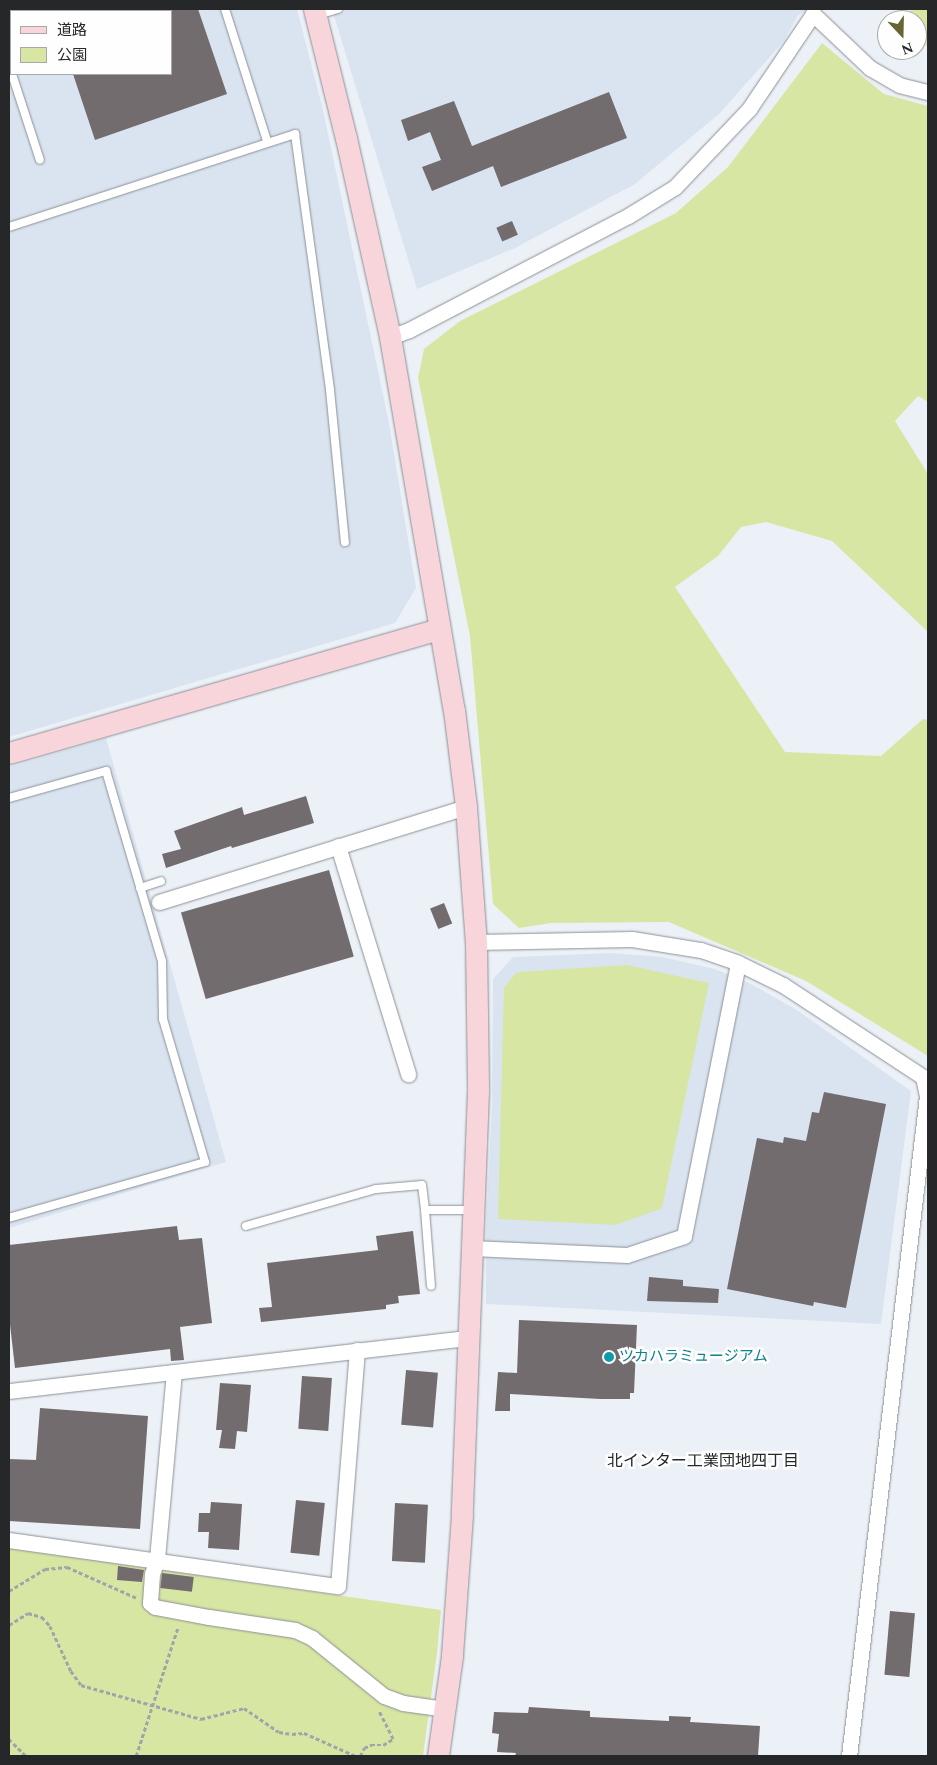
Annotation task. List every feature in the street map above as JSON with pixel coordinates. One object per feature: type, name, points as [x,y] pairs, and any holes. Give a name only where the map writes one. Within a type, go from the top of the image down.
[{"type":"street","points":[[315,12],[346,138],[390,337],[454,710],[466,807],[476,942],[478,1092],[462,1515],[452,1656],[438,1756]]},
{"type":"street","points":[[390,337],[409,330],[619,221],[675,187],[750,109],[814,14],[870,68],[899,85],[928,92]]},
{"type":"street","points":[[9,753],[440,629]]},
{"type":"street","points":[[159,902],[466,807]]},
{"type":"street","points":[[338,846],[408,1074]]},
{"type":"street","points":[[476,942],[632,939],[701,950],[738,962],[783,985],[923,1077],[927,1096],[850,1756]]},
{"type":"street","points":[[472,1248],[628,1255],[684,1236],[738,962]]},
{"type":"street","points":[[9,1391],[468,1338]]},
{"type":"street","points":[[9,1540],[338,1586],[357,1350]]},
{"type":"street","points":[[174,1372],[157,1560],[152,1574],[150,1603],[155,1607],[295,1630],[312,1638],[384,1696],[402,1703],[445,1709]]},
{"type":"lane","points":[[224,9],[268,141]]},
{"type":"lane","points":[[315,12],[338,9]]},
{"type":"lane","points":[[13,75],[40,160]]},
{"type":"lane","points":[[9,227],[268,141],[295,134],[330,390],[345,542]]},
{"type":"lane","points":[[9,798],[106,771],[162,961],[163,1019],[205,1162],[9,1218]]},
{"type":"lane","points":[[140,888],[161,881]]},
{"type":"lane","points":[[246,1226],[376,1189],[422,1185],[431,1286]]},
{"type":"lane","points":[[425,1210],[473,1210]]},
{"type":"path","points":[[9,1591],[45,1569],[67,1567],[150,1603]]},
{"type":"path","points":[[136,1756],[183,1612]]},
{"type":"path","points":[[9,1625],[28,1614],[42,1617],[50,1626],[71,1672],[81,1685],[201,1719],[244,1708],[279,1732],[304,1733],[356,1756]]},
{"type":"path","points":[[360,1756],[364,1748],[371,1744],[382,1745],[393,1739],[380,1713],[378,1704],[384,1696]]},
{"type":"path","points":[[9,1741],[26,1756]]},
{"type":"shaded area","points":[[9,9],[297,9],[323,110],[389,423],[416,588],[395,623],[9,737]]},
{"type":"shaded area","points":[[332,9],[810,9],[798,15],[784,41],[719,114],[635,184],[515,248],[417,289]]},
{"type":"shaded area","points":[[106,738],[226,1162],[9,1228],[9,767]]},
{"type":"shaded area","points":[[611,953],[663,957],[715,969],[751,984],[797,1010],[911,1091],[881,1324],[486,1304],[486,1226],[492,1103],[493,979],[513,957]]},
{"type":"green space","points":[[928,9],[928,46],[927,10],[911,10]]},
{"type":"green space","points":[[822,43],[884,94],[928,106],[928,402],[918,396],[895,421],[928,474],[928,632],[832,541],[766,522],[741,527],[718,556],[675,587],[785,752],[881,756],[923,719],[928,720],[928,1056],[806,981],[669,922],[551,923],[519,928],[493,904],[470,636],[418,378],[424,349],[460,321],[676,213],[728,167]]},
{"type":"green space","points":[[627,965],[709,983],[662,1208],[616,1225],[498,1219],[504,987],[517,972]]},
{"type":"green space","points":[[9,1548],[441,1610],[423,1756],[9,1756]]},
{"type":"building","points":[[198,9],[227,94],[95,140],[73,75],[172,75],[171,10]]},
{"type":"building","points":[[609,92],[627,138],[501,187],[493,166],[432,191],[422,167],[441,160],[430,132],[408,141],[401,120],[454,101],[472,146]]},
{"type":"building","points":[[512,221],[518,235],[502,241],[496,228]]},
{"type":"building","points":[[306,796],[314,823],[232,848],[231,846],[166,868],[162,854],[181,849],[174,831],[242,807],[244,815]]},
{"type":"building","points":[[329,870],[354,957],[206,999],[181,912]]},
{"type":"building","points":[[444,903],[452,923],[438,929],[430,909]]},
{"type":"building","points":[[824,1092],[886,1104],[846,1308],[814,1302],[813,1306],[727,1289],[757,1138],[783,1143],[784,1137],[806,1141],[812,1112],[819,1113]]},
{"type":"building","points":[[177,1226],[179,1240],[202,1238],[212,1323],[180,1327],[184,1360],[171,1361],[170,1349],[15,1368],[9,1316],[9,1245]]},
{"type":"building","points":[[413,1231],[420,1294],[398,1296],[399,1303],[386,1305],[386,1309],[261,1322],[259,1308],[272,1307],[267,1263],[378,1250],[376,1236]]},
{"type":"building","points":[[649,1277],[683,1280],[683,1286],[719,1289],[718,1303],[647,1301]]},
{"type":"building","name":"ツカハラミュージアム","points":[[519,1320],[637,1325],[634,1393],[630,1393],[630,1399],[510,1394],[510,1411],[495,1411],[498,1372],[517,1373]]},
{"type":"building","points":[[406,1370],[438,1373],[433,1428],[401,1425]]},
{"type":"building","points":[[302,1376],[332,1378],[328,1431],[298,1429]]},
{"type":"building","points":[[220,1383],[251,1385],[247,1432],[237,1431],[235,1449],[219,1448],[222,1430],[216,1430]]},
{"type":"building","points":[[40,1408],[148,1416],[140,1529],[9,1521],[9,1459],[36,1460]]},
{"type":"building","points":[[296,1500],[325,1503],[319,1556],[290,1553]]},
{"type":"building","points":[[211,1502],[242,1504],[239,1550],[208,1548],[209,1532],[198,1532],[199,1513],[210,1513]]},
{"type":"building","points":[[395,1503],[428,1505],[425,1563],[392,1561]]},
{"type":"building","points":[[118,1566],[144,1570],[142,1582],[117,1580]]},
{"type":"building","points":[[162,1573],[194,1577],[192,1592],[160,1588]]},
{"type":"building","points":[[890,1611],[915,1613],[909,1677],[884,1675]]},
{"type":"building","points":[[529,1707],[590,1711],[590,1717],[669,1721],[669,1716],[691,1717],[690,1722],[760,1726],[758,1756],[515,1756],[516,1753],[497,1752],[499,1734],[492,1733],[494,1712],[528,1713]]},
{"type":"place","name":"ツカハラミュージアム","points":[[609,1357]]},
{"type":"district","name":"北インター工業団地四丁目","points":[[703,1461]]}]
